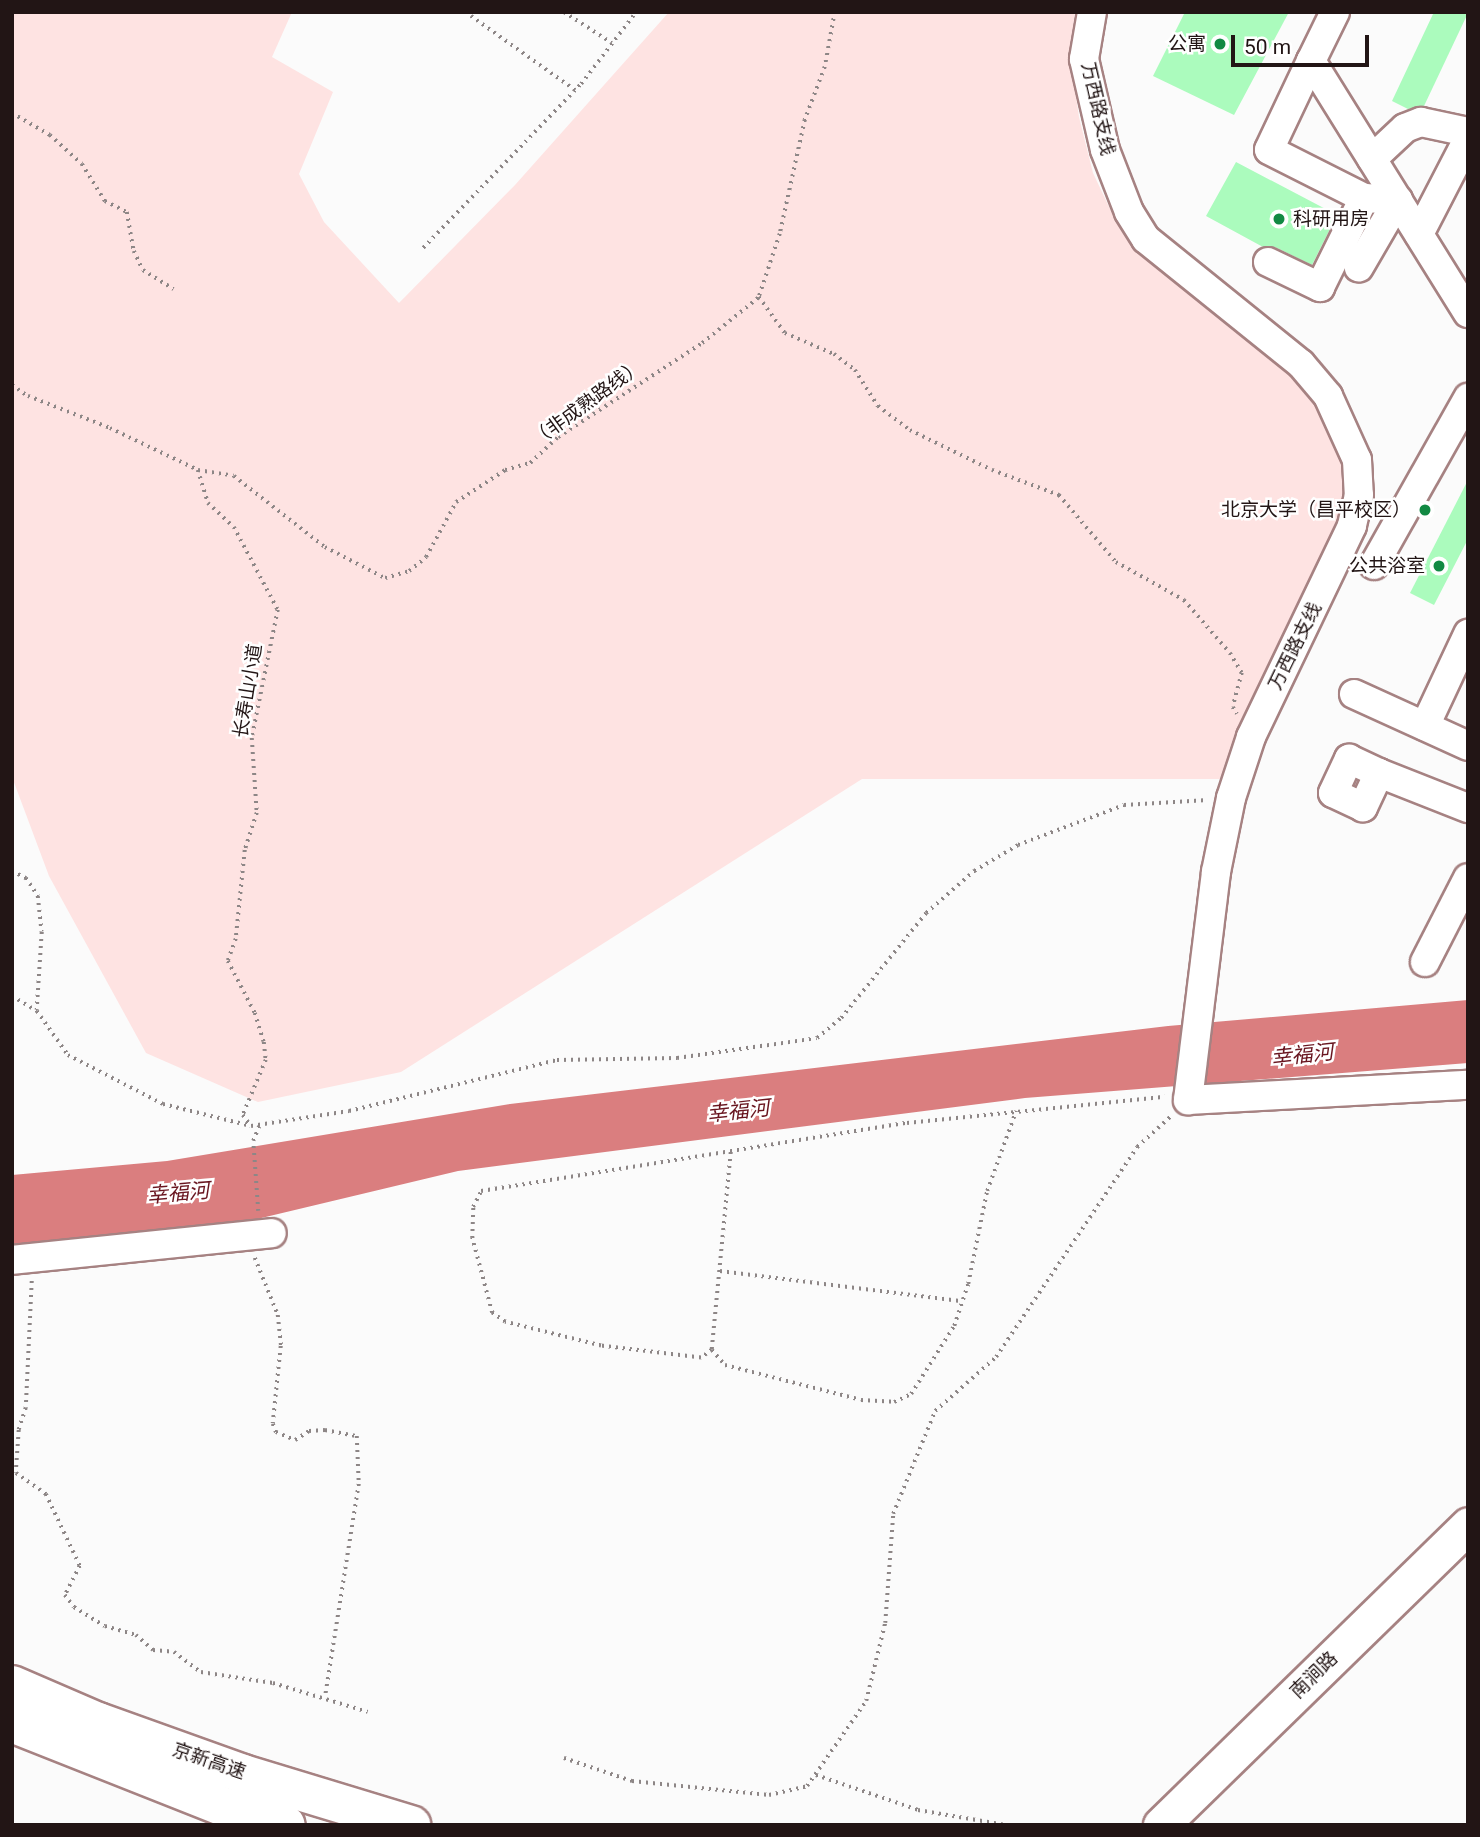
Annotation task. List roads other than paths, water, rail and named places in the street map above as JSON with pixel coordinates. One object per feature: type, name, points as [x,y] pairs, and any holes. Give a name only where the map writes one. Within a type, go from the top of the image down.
[{"type":"highway","name":"京新高速","points":[[12,1685],[230,1769],[411,1825]]},
{"type":"highway","name":"京新高速","points":[[12,1723],[227,1808],[286,1825]]},
{"type":"main road","name":"南涧路","points":[[1161,1825],[1468,1525]]},
{"type":"street","name":"万西路支线","points":[[1091,12],[1084,59],[1105,150],[1129,212],[1146,239],[1301,364],[1328,396],[1357,460],[1359,495],[1352,526],[1251,737],[1231,798],[1216,872],[1188,1099],[1468,1085]]},
{"type":"street","points":[[1335,12],[1269,150],[1364,198],[1398,200]]},
{"type":"street","points":[[1311,61],[1419,234],[1465,301]]},
{"type":"street","points":[[1372,159],[1405,128],[1421,122],[1468,132]]},
{"type":"street","points":[[1419,234],[1468,139]]},
{"type":"street","points":[[1268,262],[1320,287],[1364,198]]},
{"type":"street","points":[[1359,267],[1398,200]]},
{"type":"street","points":[[1374,565],[1468,398]]},
{"type":"street","points":[[1425,726],[1468,634]]},
{"type":"street","points":[[1354,694],[1468,746]]},
{"type":"street","points":[[1379,774],[1468,808]]},
{"type":"street","points":[[1425,962],[1468,878]]},
{"type":"street","points":[[23,1259],[260,1234]]},
{"type":"water","name":"幸福河","points":[[1468,1000],[1468,1063],[1025,1098],[458,1171],[211,1230],[12,1249],[12,1175],[167,1161],[510,1104],[1168,1026]]},
{"type":"place","name":"公寓","points":[[1220,44]]},
{"type":"place","name":"科研用房","points":[[1279,219]]},
{"type":"place","name":"北京大学（昌平校区）","points":[[1425,510]]},
{"type":"place","name":"公共浴室","points":[[1439,566]]}]
